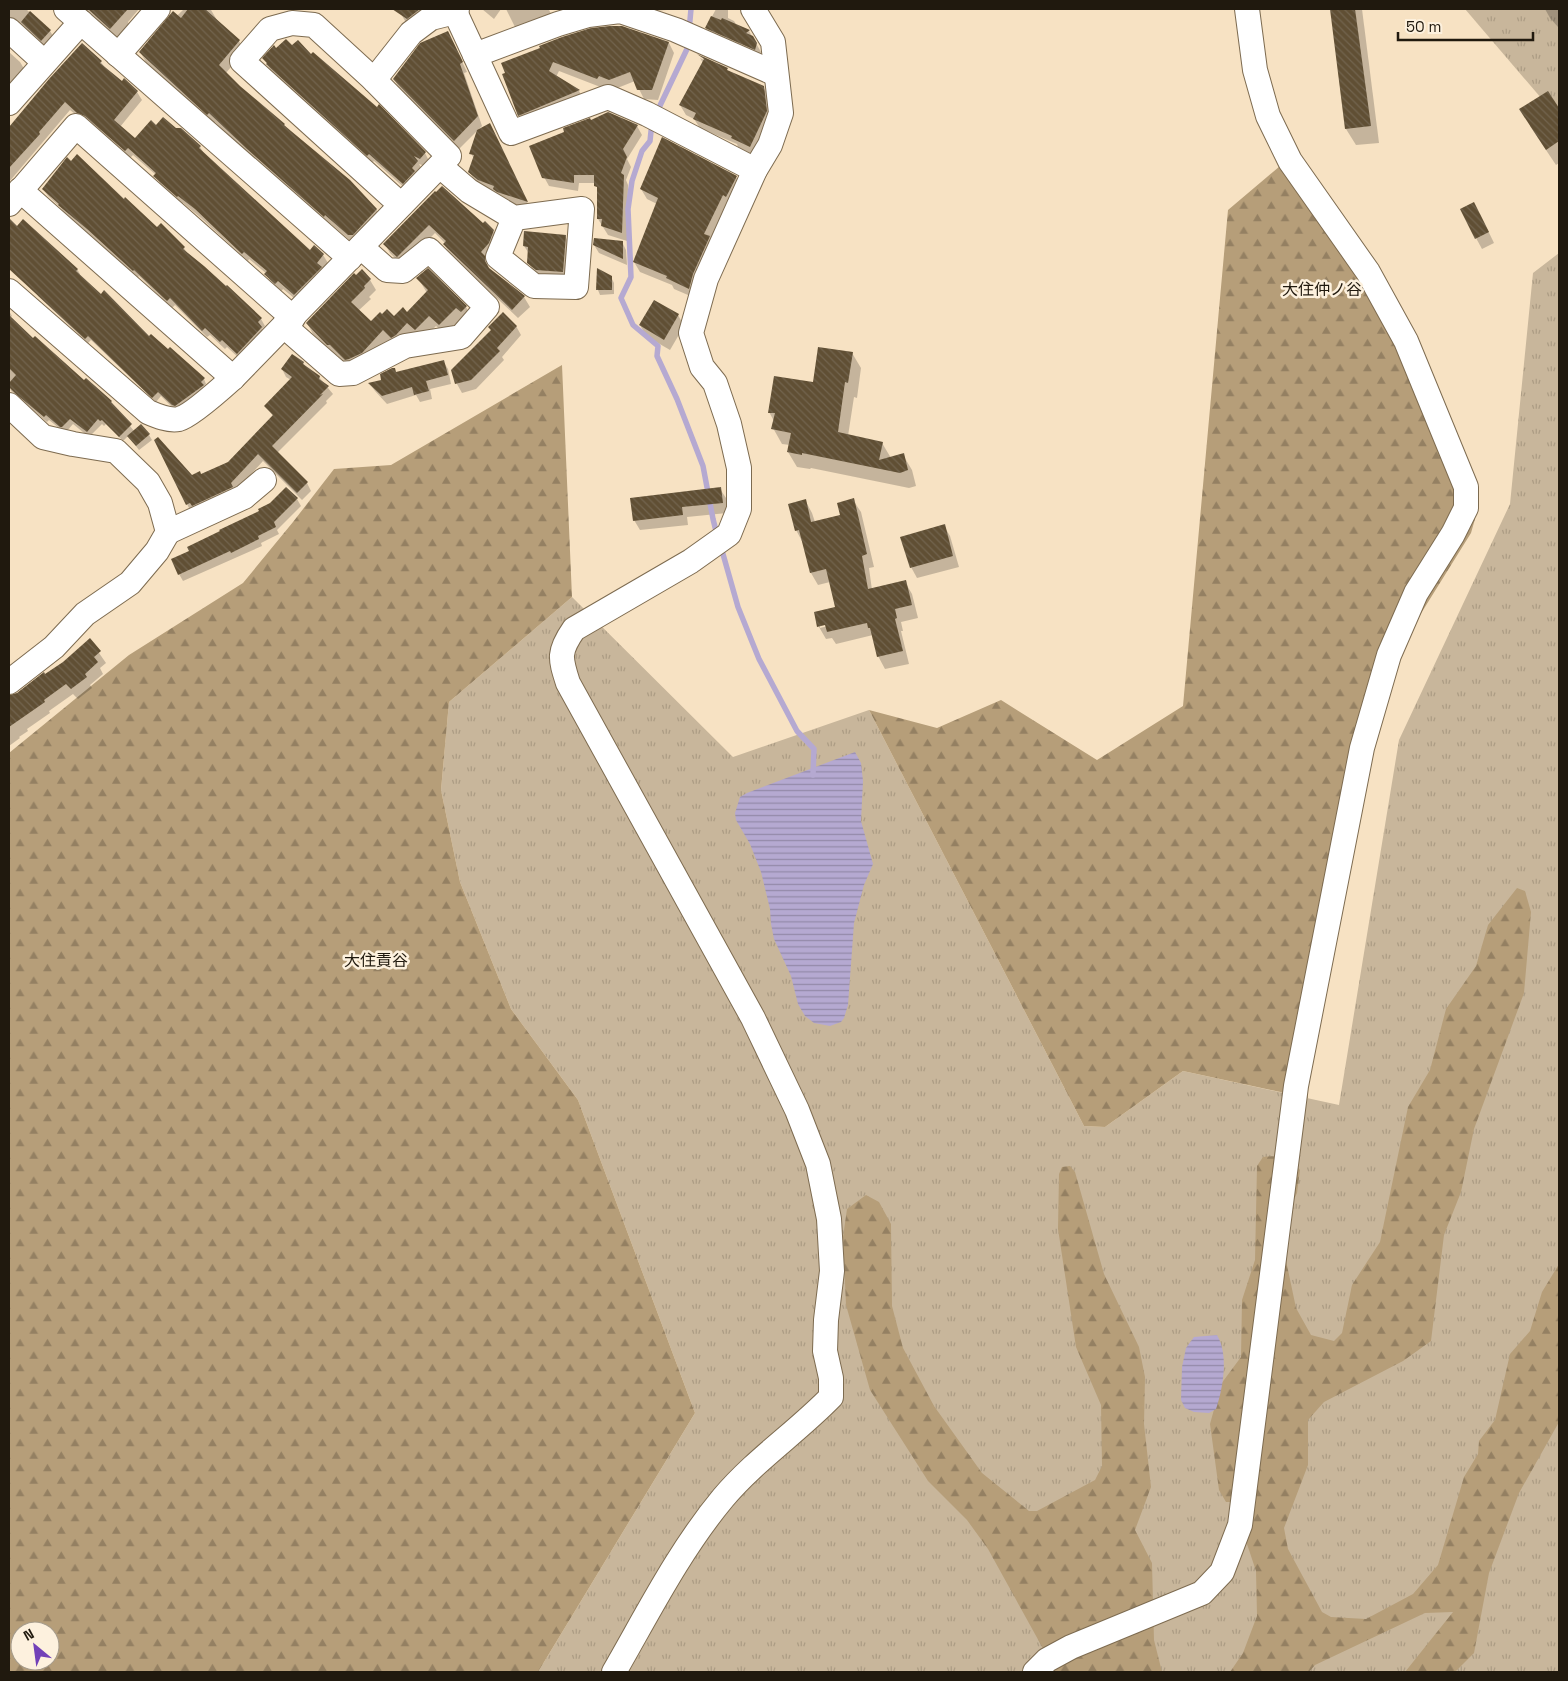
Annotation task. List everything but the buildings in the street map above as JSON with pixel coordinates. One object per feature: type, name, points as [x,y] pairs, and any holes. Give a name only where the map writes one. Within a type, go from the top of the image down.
[{"type":"street","points":[[118,54],[158,9]]},
{"type":"street","points":[[614,1672],[681,1554],[724,1498],[755,1466],[831,1397],[831,1378],[824,1351],[832,1272],[829,1219],[818,1164],[797,1110],[757,1026],[568,683],[561,660],[564,643],[574,629],[691,561],[729,534],[739,509],[739,468],[729,424],[714,383],[702,367],[691,333],[706,279],[755,170],[770,145],[781,113],[773,42],[753,9]]},
{"type":"street","points":[[1035,1672],[1047,1660],[1071,1647],[1202,1593],[1222,1572],[1240,1524],[1296,1086],[1362,748],[1389,655],[1412,602],[1453,534],[1466,508],[1466,488],[1406,341],[1368,272],[1290,161],[1268,116],[1255,70],[1247,9]]},
{"type":"street","points":[[374,80],[411,33],[431,18],[456,10],[511,133],[608,97],[657,119],[755,170]]},
{"type":"street","points":[[475,55],[558,24],[588,15],[620,11],[634,12],[776,74]]},
{"type":"street","points":[[9,102],[44,62],[74,15],[355,252],[387,270],[403,271],[429,250],[487,307],[461,336],[405,346],[353,374],[339,374],[288,322],[76,126],[14,197],[233,378]]},
{"type":"street","points":[[9,291],[148,412],[164,418],[180,419],[199,407],[233,378],[449,156],[374,80],[314,25],[292,23],[270,29],[242,61],[401,205]]},
{"type":"street","points":[[9,30],[44,62]]},
{"type":"street","points":[[440,166],[469,192],[514,218]]},
{"type":"street","points":[[9,405],[43,437],[116,451],[148,482],[160,503],[168,532]]},
{"type":"street","points":[[9,682],[54,646],[85,614],[130,583],[156,551],[168,532],[244,498],[264,480]]},
{"type":"green space","points":[[1465,9],[1559,9],[1559,119]]},
{"type":"green space","points":[[1286,161],[1308,203],[1411,359],[1474,491],[1475,519],[1471,533],[1420,615],[1394,663],[1377,713],[1307,1092],[1308,1098],[1183,1071],[1105,1127],[1084,1126],[869,710],[937,728],[1001,700],[1097,760],[1183,706],[1228,210]]},
{"type":"green space","points":[[1559,253],[1559,1672],[538,1672],[695,1413],[578,1100],[511,1009],[460,882],[441,790],[449,702],[572,597],[733,757],[869,710],[1084,1126],[1105,1127],[1183,1071],[1339,1105],[1399,740],[1510,504],[1533,273]]},
{"type":"green space","points":[[562,365],[572,597],[449,702],[441,790],[460,882],[511,1009],[578,1100],[695,1413],[538,1672],[9,1672],[9,753],[129,655],[243,583],[334,469],[391,465]]},
{"type":"green space","points":[[1517,888],[1525,891],[1531,912],[1524,993],[1474,1129],[1461,1192],[1444,1235],[1431,1341],[1403,1361],[1324,1402],[1308,1420],[1308,1465],[1284,1528],[1288,1549],[1322,1612],[1331,1617],[1366,1619],[1413,1594],[1438,1565],[1464,1477],[1478,1454],[1479,1441],[1495,1420],[1510,1354],[1530,1331],[1542,1292],[1559,1264],[1559,1422],[1519,1493],[1489,1573],[1474,1653],[1455,1672],[1405,1672],[1453,1612],[1425,1613],[1315,1665],[1309,1672],[1230,1672],[1243,1653],[1257,1616],[1256,1571],[1233,1502],[1226,1502],[1219,1490],[1210,1424],[1221,1384],[1241,1357],[1242,1300],[1255,1260],[1257,1166],[1263,1157],[1274,1156],[1293,1162],[1300,1170],[1297,1193],[1283,1223],[1283,1246],[1296,1308],[1311,1335],[1334,1341],[1342,1333],[1352,1285],[1380,1242],[1408,1107],[1430,1070],[1446,1009],[1476,966],[1488,925]]},
{"type":"green space","points":[[1070,1166],[1075,1172],[1104,1274],[1139,1347],[1145,1377],[1144,1424],[1151,1487],[1135,1530],[1152,1563],[1154,1640],[1162,1672],[1056,1672],[988,1549],[967,1520],[928,1481],[870,1390],[846,1305],[843,1237],[847,1209],[866,1195],[879,1202],[891,1224],[892,1306],[903,1348],[934,1406],[982,1473],[1029,1511],[1037,1511],[1095,1480],[1102,1466],[1101,1405],[1076,1347],[1058,1229],[1059,1174],[1062,1167]]},
{"type":"shaded area","points":[[855,752],[861,763],[863,781],[861,821],[873,864],[864,885],[854,923],[848,1005],[841,1022],[830,1026],[814,1023],[805,1016],[798,1004],[791,976],[774,939],[770,909],[761,872],[750,844],[736,820],[735,813],[740,797],[747,793]]},
{"type":"shaded area","points":[[1217,1335],[1221,1343],[1224,1362],[1223,1382],[1219,1401],[1216,1409],[1209,1413],[1194,1412],[1185,1408],[1181,1400],[1182,1367],[1186,1348],[1194,1337]]},
{"type":"waterway","points":[[689,31],[691,9]]},
{"type":"waterway","points":[[656,114],[687,49],[688,42]]},
{"type":"waterway","points":[[652,122],[650,141],[642,151],[632,181],[628,209],[631,277],[621,298],[633,325],[658,346],[657,356],[677,399],[703,466],[717,535]]},
{"type":"waterway","points":[[721,547],[738,607],[759,659],[797,731],[814,749],[813,775]]},
{"type":"district","name":"大住仲ノ谷","points":[[1322,289]]},
{"type":"district","name":"大住責谷","points":[[376,960]]}]
